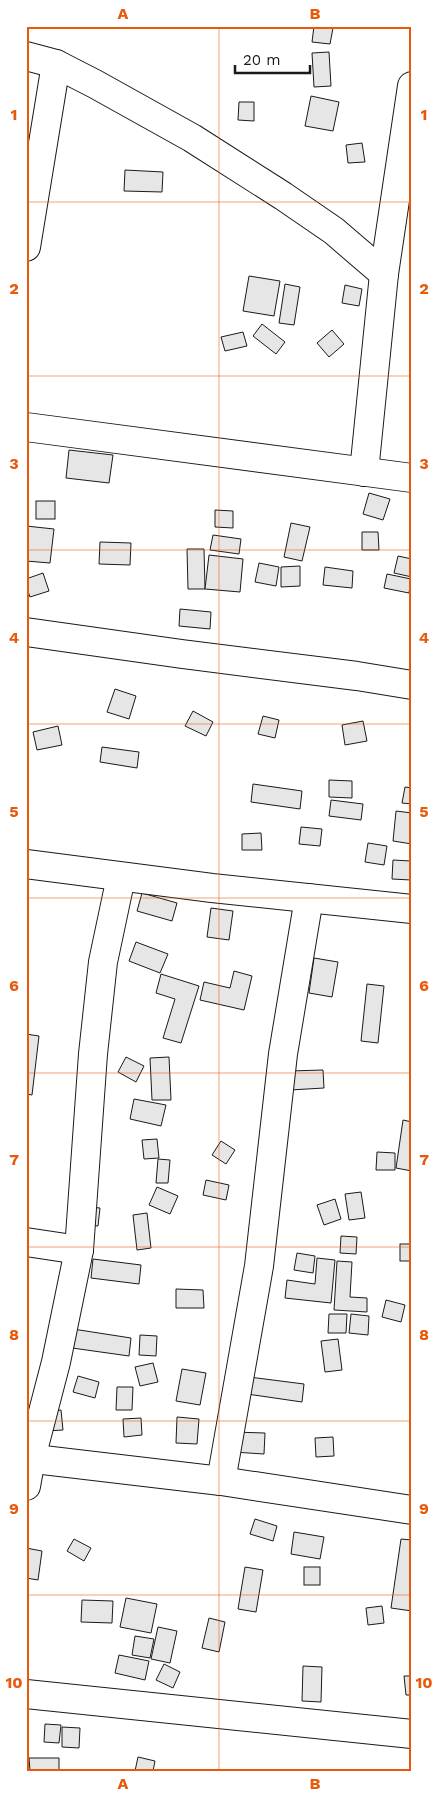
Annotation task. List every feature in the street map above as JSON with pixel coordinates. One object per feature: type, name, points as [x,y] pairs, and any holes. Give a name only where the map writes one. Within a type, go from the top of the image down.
[{"type":"street","points":[[26,56],[56,64],[96,84],[192,138],[334,231],[384,274]]},
{"type":"street","points":[[26,247],[56,64]]},
{"type":"street","points":[[364,472],[384,274],[412,86]]},
{"type":"street","points":[[26,427],[412,478]]},
{"type":"street","points":[[26,632],[412,685]]},
{"type":"street","points":[[26,864],[121,877],[412,909]]},
{"type":"street","points":[[26,1486],[29,1458],[56,1362],[79,1250],[93,1054],[103,962],[121,877]]},
{"type":"street","points":[[221,1481],[259,1266],[283,1054],[309,898]]},
{"type":"street","points":[[26,1242],[79,1250]]},
{"type":"street","points":[[29,1458],[221,1481],[412,1510]]},
{"type":"street","points":[[26,1694],[412,1734]]},
{"type":"building","points":[[314,26],[333,28],[330,44],[312,42]]},
{"type":"building","points":[[329,52],[331,86],[314,87],[312,53]]},
{"type":"building","points":[[311,96],[339,102],[333,131],[305,126]]},
{"type":"building","points":[[239,102],[254,102],[254,121],[238,120]]},
{"type":"building","points":[[362,143],[365,162],[348,163],[346,145]]},
{"type":"building","points":[[125,170],[163,172],[162,192],[124,191]]},
{"type":"building","points":[[249,276],[280,281],[274,316],[243,311]]},
{"type":"building","points":[[285,284],[300,287],[294,325],[279,323]]},
{"type":"building","points":[[345,285],[362,289],[359,306],[342,303]]},
{"type":"building","points":[[262,324],[285,342],[276,354],[253,336]]},
{"type":"building","points":[[332,330],[344,344],[329,357],[317,343]]},
{"type":"building","points":[[243,332],[247,346],[225,351],[221,337]]},
{"type":"building","points":[[69,450],[113,455],[109,483],[66,478]]},
{"type":"building","points":[[369,493],[390,499],[383,520],[363,514]]},
{"type":"building","points":[[36,501],[55,501],[55,519],[36,519]]},
{"type":"building","points":[[215,510],[233,511],[233,528],[215,527]]},
{"type":"building","points":[[291,523],[310,527],[302,561],[284,557]]},
{"type":"building","points":[[26,526],[54,529],[50,563],[26,561]]},
{"type":"building","points":[[362,532],[378,532],[379,550],[362,550]]},
{"type":"building","points":[[213,535],[241,539],[239,554],[210,550]]},
{"type":"building","points":[[100,542],[131,543],[130,565],[99,564]]},
{"type":"building","points":[[187,549],[204,549],[205,589],[188,589]]},
{"type":"building","points":[[209,555],[243,559],[240,592],[205,589]]},
{"type":"building","points":[[398,556],[412,559],[412,577],[394,573]]},
{"type":"building","points":[[259,563],[279,567],[276,586],[255,582]]},
{"type":"building","points":[[300,566],[300,586],[281,587],[281,567]]},
{"type":"building","points":[[325,567],[353,571],[352,588],[323,585]]},
{"type":"building","points":[[43,573],[49,591],[30,597],[26,586],[26,579]]},
{"type":"building","points":[[387,574],[411,579],[409,593],[384,588]]},
{"type":"building","points":[[180,609],[211,612],[210,629],[179,626]]},
{"type":"building","points":[[115,689],[136,696],[129,719],[107,712]]},
{"type":"building","points":[[193,711],[213,722],[206,736],[185,726]]},
{"type":"building","points":[[263,716],[279,720],[275,738],[258,734]]},
{"type":"building","points":[[363,721],[367,741],[345,745],[342,725]]},
{"type":"building","points":[[58,726],[62,745],[37,750],[33,732]]},
{"type":"building","points":[[102,747],[139,752],[137,768],[100,762]]},
{"type":"building","points":[[329,780],[352,781],[352,798],[329,797]]},
{"type":"building","points":[[253,784],[302,791],[300,809],[251,802]]},
{"type":"building","points":[[405,787],[412,788],[412,804],[402,803]]},
{"type":"building","points":[[331,800],[363,804],[361,820],[329,816]]},
{"type":"building","points":[[396,811],[412,813],[412,844],[393,841]]},
{"type":"building","points":[[301,827],[322,829],[320,846],[299,844]]},
{"type":"building","points":[[261,833],[262,850],[242,850],[242,834]]},
{"type":"building","points":[[368,843],[387,846],[384,865],[365,862]]},
{"type":"building","points":[[393,860],[411,861],[411,880],[392,879]]},
{"type":"building","points":[[142,893],[177,903],[172,921],[137,911]]},
{"type":"building","points":[[211,908],[233,911],[229,940],[207,937]]},
{"type":"building","points":[[136,942],[168,954],[160,973],[129,961]]},
{"type":"building","points":[[314,958],[338,962],[332,997],[309,993]]},
{"type":"building","points":[[234,971],[252,976],[244,1010],[200,1000],[204,982],[230,988]]},
{"type":"building","points":[[161,974],[199,986],[181,1043],[163,1038],[175,999],[156,993]]},
{"type":"building","points":[[367,984],[384,986],[378,1043],[361,1041]]},
{"type":"building","points":[[26,1034],[39,1036],[32,1095],[26,1094]]},
{"type":"building","points":[[126,1057],[144,1066],[136,1082],[118,1072]]},
{"type":"building","points":[[169,1057],[171,1100],[152,1100],[150,1058]]},
{"type":"building","points":[[323,1070],[324,1088],[290,1090],[289,1071]]},
{"type":"building","points":[[134,1099],[166,1105],[161,1126],[130,1119]]},
{"type":"building","points":[[403,1120],[412,1122],[412,1171],[396,1168]]},
{"type":"building","points":[[157,1139],[159,1158],[144,1159],[142,1140]]},
{"type":"building","points":[[221,1141],[235,1150],[226,1164],[212,1155]]},
{"type":"building","points":[[377,1152],[395,1153],[395,1170],[376,1170]]},
{"type":"building","points":[[158,1159],[170,1160],[168,1183],[156,1183]]},
{"type":"building","points":[[206,1180],[229,1185],[226,1200],[203,1195]]},
{"type":"building","points":[[157,1187],[178,1196],[170,1214],[149,1205]]},
{"type":"building","points":[[361,1192],[365,1218],[349,1220],[345,1194]]},
{"type":"building","points":[[335,1199],[341,1219],[324,1225],[317,1205]]},
{"type":"building","points":[[80,1206],[100,1208],[98,1226],[78,1224]]},
{"type":"building","points":[[147,1213],[151,1248],[137,1250],[133,1215]]},
{"type":"building","points":[[341,1236],[357,1237],[356,1254],[340,1253]]},
{"type":"building","points":[[400,1244],[412,1244],[412,1261],[400,1261]]},
{"type":"building","points":[[297,1253],[315,1256],[313,1273],[294,1270]]},
{"type":"building","points":[[317,1258],[335,1260],[331,1303],[285,1298],[287,1280],[315,1284]]},
{"type":"building","points":[[93,1259],[141,1265],[139,1284],[91,1278]]},
{"type":"building","points":[[337,1261],[352,1262],[350,1297],[367,1298],[367,1312],[334,1310]]},
{"type":"building","points":[[176,1289],[203,1290],[204,1308],[176,1308]]},
{"type":"building","points":[[386,1300],[405,1305],[401,1322],[382,1317]]},
{"type":"building","points":[[329,1314],[347,1314],[346,1333],[328,1333]]},
{"type":"building","points":[[351,1314],[369,1316],[368,1335],[349,1333]]},
{"type":"building","points":[[60,1327],[131,1338],[129,1356],[58,1346]]},
{"type":"building","points":[[140,1335],[157,1336],[156,1356],[139,1355]]},
{"type":"building","points":[[338,1339],[342,1370],[325,1372],[321,1341]]},
{"type":"building","points":[[153,1363],[158,1382],[140,1386],[135,1367]]},
{"type":"building","points":[[182,1369],[206,1373],[200,1405],[176,1401]]},
{"type":"building","points":[[78,1376],[99,1382],[95,1398],[73,1392]]},
{"type":"building","points":[[249,1377],[304,1384],[302,1402],[247,1394]]},
{"type":"building","points":[[117,1387],[133,1387],[132,1410],[116,1410]]},
{"type":"building","points":[[61,1410],[63,1430],[46,1431],[45,1411]]},
{"type":"building","points":[[177,1417],[199,1419],[197,1444],[176,1443]]},
{"type":"building","points":[[141,1418],[142,1435],[124,1437],[123,1419]]},
{"type":"building","points":[[233,1432],[265,1433],[264,1454],[233,1452]]},
{"type":"building","points":[[333,1437],[334,1456],[316,1457],[315,1438]]},
{"type":"building","points":[[255,1519],[277,1526],[273,1541],[250,1534]]},
{"type":"building","points":[[294,1532],[324,1537],[320,1559],[291,1554]]},
{"type":"building","points":[[74,1539],[91,1548],[84,1561],[67,1551]]},
{"type":"building","points":[[401,1539],[412,1540],[412,1611],[391,1608]]},
{"type":"building","points":[[26,1548],[42,1551],[38,1580],[26,1578]]},
{"type":"building","points":[[245,1567],[263,1570],[256,1612],[238,1609]]},
{"type":"building","points":[[304,1567],[320,1567],[320,1585],[304,1585]]},
{"type":"building","points":[[126,1598],[157,1604],[151,1633],[120,1627]]},
{"type":"building","points":[[82,1600],[113,1601],[112,1623],[81,1622]]},
{"type":"building","points":[[382,1606],[384,1623],[368,1625],[366,1608]]},
{"type":"building","points":[[209,1618],[225,1622],[219,1652],[202,1648]]},
{"type":"building","points":[[158,1627],[177,1631],[170,1663],[151,1659]]},
{"type":"building","points":[[135,1636],[154,1639],[150,1658],[132,1655]]},
{"type":"building","points":[[119,1655],[149,1661],[145,1680],[115,1673]]},
{"type":"building","points":[[164,1664],[180,1672],[173,1688],[156,1680]]},
{"type":"building","points":[[303,1666],[322,1667],[321,1702],[302,1701]]},
{"type":"building","points":[[404,1676],[412,1676],[412,1695],[406,1695]]},
{"type":"building","points":[[45,1724],[61,1725],[59,1743],[44,1742]]},
{"type":"building","points":[[62,1727],[80,1728],[79,1748],[62,1747]]},
{"type":"building","points":[[138,1757],[155,1761],[153,1771],[135,1771]]},
{"type":"building","points":[[29,1758],[59,1758],[59,1771],[30,1771]]}]
